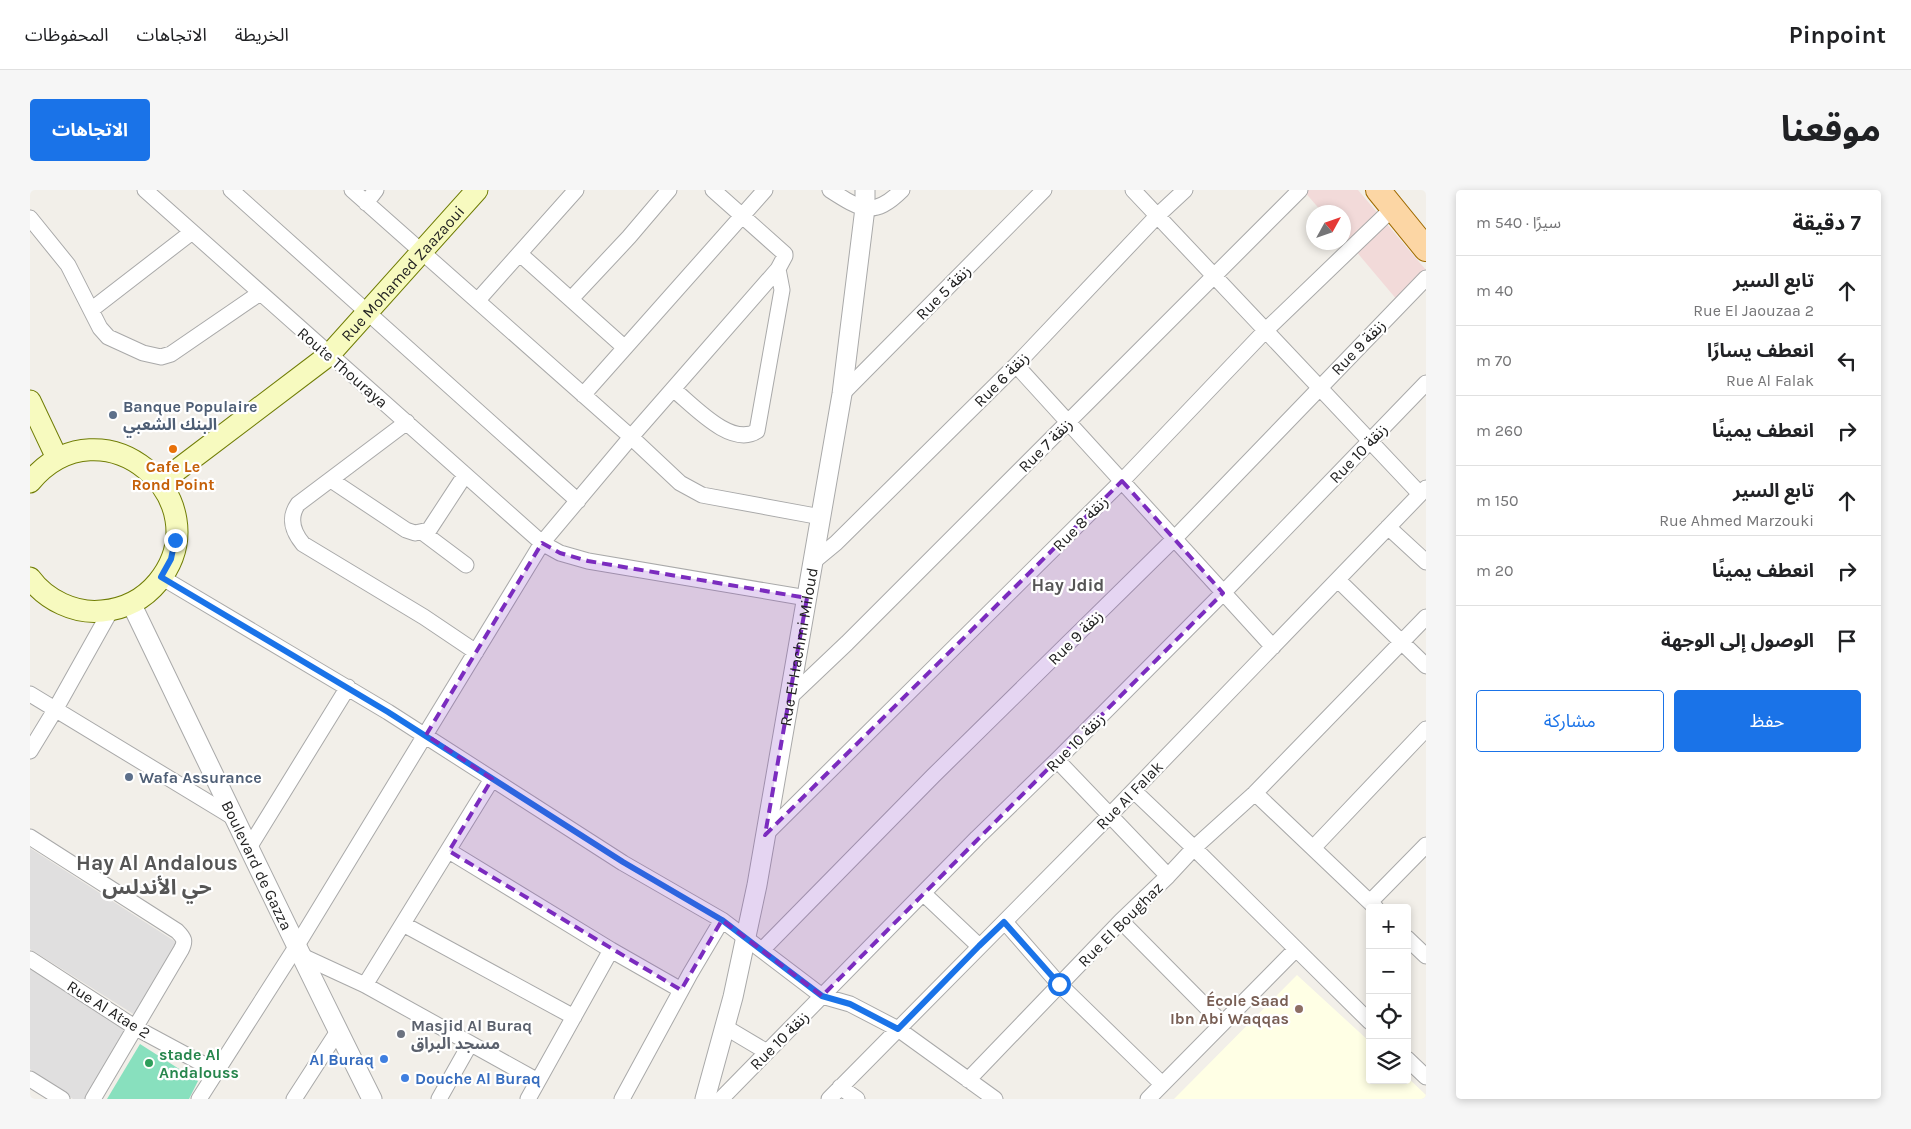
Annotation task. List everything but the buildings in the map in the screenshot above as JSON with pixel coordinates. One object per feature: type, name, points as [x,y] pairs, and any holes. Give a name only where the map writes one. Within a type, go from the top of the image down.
[{"type":"main road","name":"Rue Mohamed Zaazaoui","points":[[160,483],[329,355],[477,190]]},
{"type":"main road","points":[[1378,190],[1426,249]]},
{"type":"main road","points":[[30,401],[57,458]]},
{"type":"main road","points":[[30,482],[57,458],[82,451],[105,450],[116,452],[145,467],[160,483],[172,506],[176,530],[171,559],[161,577],[148,592],[121,607],[86,611],[63,605],[42,592],[30,578]]},
{"type":"street","name":"Route Thouraya","points":[[145,190],[542,543],[560,553],[596,563],[807,598]]},
{"type":"street","points":[[231,190],[578,501]]},
{"type":"street","points":[[352,190],[421,253],[478,300],[631,437],[676,480],[702,495],[820,517]]},
{"type":"street","points":[[366,202],[376,190]]},
{"type":"street","points":[[478,300],[576,190]]},
{"type":"street","points":[[571,299],[629,237],[669,190]]},
{"type":"street","points":[[198,1099],[298,951],[542,543],[631,437],[778,269],[786,255],[713,190]]},
{"type":"street","points":[[583,395],[765,190]]},
{"type":"street","points":[[830,190],[849,202],[865,199],[877,208],[883,206],[902,190]]},
{"type":"street","name":"Rue 5 زنقة","points":[[842,394],[1044,190]]},
{"type":"street","points":[[1133,190],[1370,440],[1423,491]]},
{"type":"street","name":"Rue 6 زنقة","points":[[812,562],[836,543],[1016,365],[1157,216],[1185,190]]},
{"type":"street","name":"Rue 7 زنقة","points":[[788,698],[847,643],[1300,190]]},
{"type":"street","name":"Rue El Hachmi Miloud","points":[[705,1099],[725,1027],[746,937],[765,835],[842,394],[865,199]]},
{"type":"street","name":"Rue 8 زنقة","points":[[765,835],[1122,481],[1265,330],[1393,208]]},
{"type":"street","points":[[30,218],[68,265],[100,328],[108,337],[143,353],[161,358],[172,354],[260,293]]},
{"type":"street","points":[[91,310],[192,232]]},
{"type":"street","points":[[520,254],[624,347]]},
{"type":"street","points":[[673,389],[728,432],[744,436],[757,431],[782,290],[778,269]]},
{"type":"street","name":"Rue 9 زنقة","points":[[762,950],[933,776],[1174,539],[1426,278]]},
{"type":"street","points":[[1016,365],[1272,647]]},
{"type":"street","name":"Rue 10 زنقة","points":[[720,1099],[924,894],[977,838],[1223,593],[1426,383]]},
{"type":"street","points":[[407,422],[298,504],[294,508],[292,516],[293,528],[303,544],[424,617],[476,652]]},
{"type":"street","points":[[331,480],[406,530],[415,533],[428,530],[465,475]]},
{"type":"street","name":"Rue Al Falak","points":[[830,1099],[1134,791],[1423,491]]},
{"type":"street","points":[[1388,527],[1426,562]]},
{"type":"street","points":[[422,532],[466,565]]},
{"type":"street","points":[[161,577],[426,735],[623,862],[722,920],[822,996],[850,1004],[898,1029],[995,1099]]},
{"type":"street","points":[[1338,580],[1426,666]]},
{"type":"street","points":[[30,751],[121,607]]},
{"type":"street","name":"Boulevard de Gazza","points":[[121,607],[236,818],[298,951],[372,1099]]},
{"type":"street","name":"Rue El Boughaz","points":[[968,1080],[1121,921],[1194,848],[1255,793],[1426,618]]},
{"type":"street","points":[[250,846],[348,688]]},
{"type":"street","points":[[30,694],[236,818]]},
{"type":"street","points":[[1313,848],[1426,729]]},
{"type":"street","points":[[1057,760],[1168,876]]},
{"type":"street","points":[[365,986],[492,779]]},
{"type":"street","points":[[1134,791],[1366,1018]]},
{"type":"street","points":[[1255,793],[1372,904]]},
{"type":"street","points":[[30,836],[184,937],[185,943],[93,1099]]},
{"type":"street","points":[[1374,904],[1426,845]]},
{"type":"street","points":[[449,851],[611,950],[681,990]]},
{"type":"street","points":[[924,894],[979,946]]},
{"type":"street","points":[[622,1099],[681,990],[722,920]]},
{"type":"street","points":[[1121,921],[1222,1023]]},
{"type":"street","points":[[1004,922],[1059,984],[1162,1084]]},
{"type":"street","points":[[403,924],[574,1017]]},
{"type":"street","points":[[1411,942],[1426,956]]},
{"type":"street","points":[[1148,1099],[1296,949]]},
{"type":"street","points":[[528,1099],[611,950]]},
{"type":"street","points":[[298,951],[538,1081]]},
{"type":"street","name":"Rue Al Atae 2","points":[[30,959],[136,1028],[216,1071]]},
{"type":"street","points":[[725,1027],[767,1052]]},
{"type":"street","points":[[294,1099],[338,1030]]},
{"type":"street","points":[[439,1099],[470,1044]]},
{"type":"street","points":[[1411,1063],[1426,1077]]},
{"type":"street","points":[[30,1079],[62,1099]]},
{"type":"street","points":[[840,1087],[856,1099]]},
{"type":"highlighted area","points":[[1122,481],[1223,593],[822,996],[722,920],[681,990],[449,851],[492,779],[426,735],[542,543],[560,553],[588,561],[807,598],[765,835]]},
{"type":"shaded area","points":[[1303,190],[1358,190],[1426,270],[1426,277],[1398,301],[1351,245],[1351,205],[1316,205]]},
{"type":"shaded area","points":[[30,848],[179,944],[135,1015],[30,949]]},
{"type":"shaded area","points":[[30,969],[128,1030],[86,1099],[73,1099],[30,1069]]},
{"type":"shaded area","name":"École Saad Ibn Abi Waqqas","points":[[1297,975],[1366,1038],[1366,1084],[1411,1084],[1411,1081],[1426,1095],[1426,1099],[1174,1099]]},
{"type":"green space","name":"stade Al Andalouss","points":[[140,1044],[198,1081],[189,1099],[107,1099]]},
{"type":"place","name":"Banque Populaire البنك الشعبي","points":[[113,415]]},
{"type":"place","name":"Cafe Le Rond Point","points":[[173,449]]},
{"type":"place","name":"Wafa Assurance","points":[[129,777]]},
{"type":"place","name":"École Saad Ibn Abi Waqqas","points":[[1299,1009]]},
{"type":"place","name":"Masjid Al Buraq مسجد البراق","points":[[401,1034]]},
{"type":"place","name":"Al Buraq","points":[[384,1059]]},
{"type":"place","name":"stade Al Andalouss","points":[[149,1063]]},
{"type":"place","name":"Douche Al Buraq","points":[[405,1078]]},
{"type":"district","name":"Hay Jdid","points":[[1068,585]]},
{"type":"district","name":"Hay Al Andalous حي الأندلس","points":[[157,875]]},
{"type":"route","points":[[175,540],[171,559],[161,577],[324,672],[426,735],[623,862],[722,920],[822,996],[838,999],[850,1004],[898,1029],[1004,922],[1059,984]]}]
